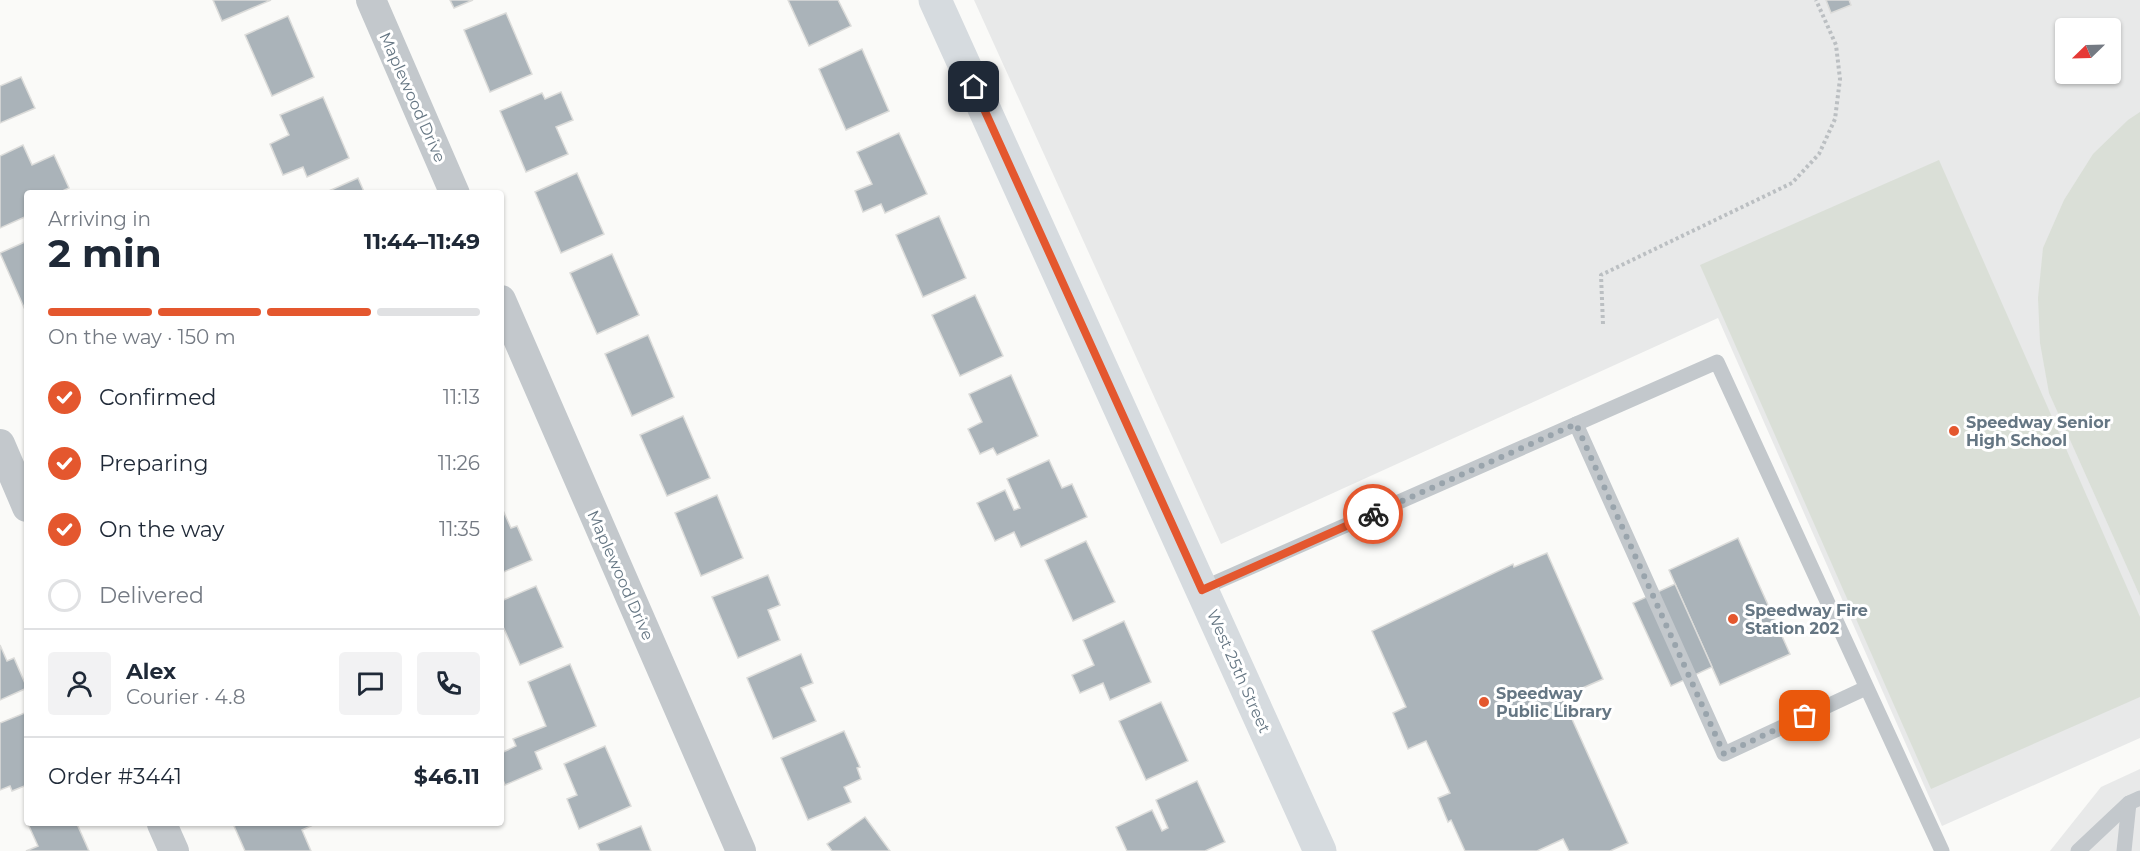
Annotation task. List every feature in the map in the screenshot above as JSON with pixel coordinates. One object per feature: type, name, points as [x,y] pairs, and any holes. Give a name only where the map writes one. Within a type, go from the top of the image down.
[{"type":"street","name":"Maplewood Drive","points":[[371,0],[453,190]]},
{"type":"street","name":"West 25th Street","points":[[935,0],[1320,851]]},
{"type":"street","name":"Maplewood Drive","points":[[504,307],[741,851]]},
{"type":"street","points":[[0,444],[24,500]]},
{"type":"street","points":[[163,826],[174,851]]},
{"type":"lane","points":[[1202,590],[1717,362],[1942,851]]},
{"type":"lane","points":[[1576,424],[1724,754],[1866,688]]},
{"type":"lane","points":[[2078,851],[2134,800]]},
{"type":"lane","points":[[2124,851],[2134,800]]},
{"type":"path","points":[[1603,324],[1600,275],[1792,183],[1819,154],[1835,119],[1840,79],[1836,45],[1816,0]]},
{"type":"shaded area","name":"Speedway Senior High School","points":[[974,0],[2140,0],[2140,738],[1942,826],[1718,318],[1221,544]]},
{"type":"shaded area","points":[[2140,112],[2140,596],[2049,393],[2040,343],[2038,298],[2043,248],[2064,200],[2093,154],[2128,120]]},
{"type":"shaded area","points":[[1939,160],[2140,617],[2140,697],[1931,789],[1700,265]]},
{"type":"shaded area","points":[[2140,769],[2140,851],[2050,851],[2101,787]]},
{"type":"building","points":[[213,0],[271,0],[222,21]]},
{"type":"building","points":[[450,0],[473,0],[454,8]]},
{"type":"building","points":[[788,0],[838,0],[851,26],[809,46]]},
{"type":"building","points":[[1826,0],[1849,0],[1851,5],[1831,13]]},
{"type":"building","points":[[506,13],[532,74],[490,92],[464,30]]},
{"type":"building","points":[[288,16],[314,77],[272,96],[245,35]]},
{"type":"building","points":[[862,49],[889,111],[846,130],[819,69]]},
{"type":"building","points":[[21,77],[35,108],[0,123],[0,86]]},
{"type":"building","points":[[561,92],[573,120],[556,127],[568,154],[526,172],[500,111],[542,93],[545,99]]},
{"type":"building","points":[[323,97],[349,158],[307,177],[303,167],[283,175],[270,144],[289,135],[280,115]]},
{"type":"building","points":[[899,133],[927,194],[885,213],[881,204],[863,212],[855,191],[872,184],[857,152]]},
{"type":"building","points":[[23,145],[32,165],[54,155],[69,188],[65,190],[24,190],[24,217],[0,228],[0,156]]},
{"type":"building","points":[[577,173],[604,234],[561,253],[535,192]]},
{"type":"building","points":[[358,178],[363,190],[331,190]]},
{"type":"building","points":[[939,216],[966,278],[923,297],[896,235]]},
{"type":"building","points":[[24,242],[24,307],[0,253]]},
{"type":"building","points":[[612,254],[639,315],[597,334],[570,273]]},
{"type":"building","points":[[975,295],[1003,356],[960,376],[932,315]]},
{"type":"building","points":[[648,335],[674,397],[632,416],[605,354]]},
{"type":"building","points":[[1011,375],[1038,436],[997,455],[993,448],[980,454],[968,429],[982,422],[969,394]]},
{"type":"building","points":[[683,416],[710,478],[667,496],[640,435]]},
{"type":"building","points":[[1049,460],[1062,488],[1072,484],[1087,517],[1021,547],[1014,532],[995,541],[977,503],[1005,490],[1014,510],[1020,508],[1007,479]]},
{"type":"building","points":[[717,495],[743,558],[701,576],[675,513]]},
{"type":"building","points":[[504,513],[511,528],[517,526],[532,560],[504,572]]},
{"type":"building","name":"Speedway Fire Station 202","points":[[1738,538],[1790,654],[1720,685],[1669,570]]},
{"type":"building","points":[[1086,541],[1115,602],[1073,621],[1045,560]]},
{"type":"building","name":"Speedway Public Library","points":[[1547,553],[1603,679],[1562,697],[1628,843],[1610,851],[1569,851],[1563,839],[1537,851],[1465,851],[1451,820],[1448,822],[1438,798],[1450,793],[1426,741],[1408,749],[1393,713],[1406,707],[1372,631],[1513,564],[1514,567]]},
{"type":"building","points":[[768,575],[780,605],[768,610],[780,640],[738,658],[712,597]]},
{"type":"building","name":"Speedway Fire Station 202","points":[[1675,584],[1712,667],[1671,686],[1633,603]]},
{"type":"building","points":[[536,586],[563,647],[520,665],[504,629],[504,600]]},
{"type":"building","points":[[1124,621],[1151,682],[1110,700],[1103,683],[1080,693],[1072,675],[1094,665],[1083,640]]},
{"type":"building","points":[[0,645],[7,661],[14,658],[24,681],[24,689],[0,700]]},
{"type":"building","points":[[801,654],[813,683],[801,688],[816,721],[773,739],[747,678]]},
{"type":"building","points":[[570,664],[596,726],[535,752],[542,769],[505,785],[504,752],[516,746],[513,739],[546,726],[528,682]]},
{"type":"building","points":[[1161,702],[1188,761],[1146,780],[1119,721]]},
{"type":"building","points":[[24,713],[24,786],[12,791],[10,786],[0,790],[0,723]]},
{"type":"building","points":[[844,731],[860,767],[857,768],[861,779],[844,787],[851,802],[808,820],[781,758]]},
{"type":"building","points":[[605,746],[631,806],[579,829],[567,799],[577,795],[564,764]]},
{"type":"building","points":[[1197,781],[1225,842],[1205,851],[1127,851],[1116,827],[1152,810],[1162,831],[1168,828],[1156,800]]},
{"type":"building","points":[[865,817],[890,851],[832,851],[827,844]]},
{"type":"building","points":[[29,826],[78,826],[89,851],[26,851],[38,846]]},
{"type":"building","points":[[234,826],[311,826],[302,830],[311,851],[245,851]]},
{"type":"building","points":[[641,826],[651,851],[600,851],[597,844]]},
{"type":"way so far","points":[[1373,514],[1576,424],[1724,754],[1805,716]]},
{"type":"place","name":"Speedway Senior High School","points":[[1954,431]]},
{"type":"place","name":"Speedway Fire Station 202","points":[[1733,619]]},
{"type":"place","name":"Speedway Public Library","points":[[1484,702]]},
{"type":"route","points":[[974,87],[1202,590],[1373,514]]}]
